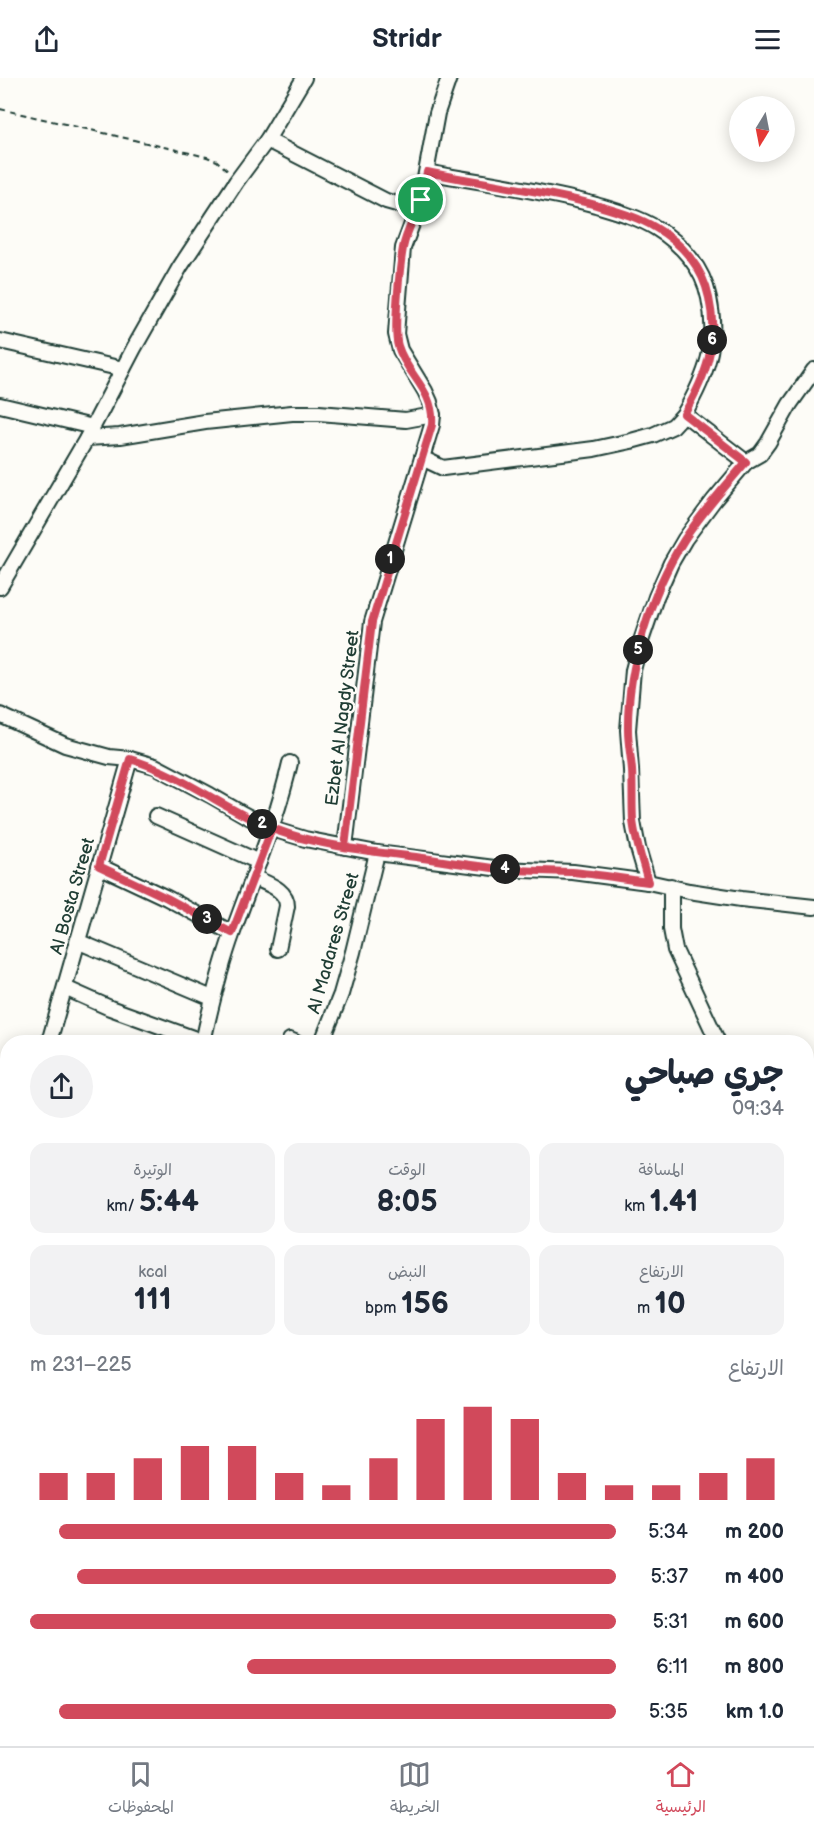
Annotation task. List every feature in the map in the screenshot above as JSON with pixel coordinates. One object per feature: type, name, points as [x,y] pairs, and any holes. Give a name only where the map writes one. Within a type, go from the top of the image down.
[{"type":"street","points":[[0,587],[90,433],[180,267],[236,182],[267,141],[304,78]]},
{"type":"street","points":[[0,405],[90,433],[120,436],[206,422],[292,413],[406,420],[433,415],[425,391],[400,350],[396,334],[403,248],[418,210],[437,113],[449,78]]},
{"type":"street","points":[[267,141],[386,201],[418,210]]},
{"type":"street","points":[[422,458],[442,468],[594,448],[653,435],[672,426],[684,414],[699,388],[710,357],[713,333],[712,311],[707,288],[696,265],[677,242],[655,227],[614,210],[554,195],[427,172]]},
{"type":"street","points":[[0,341],[123,369]]},
{"type":"street","points":[[648,882],[633,822],[632,770],[628,730],[633,670],[656,597],[671,563],[690,532],[746,462],[755,458],[764,449],[790,404],[814,370]]},
{"type":"street","points":[[684,414],[746,462]]},
{"type":"street","name":"Ezbet Al Nagdy Street","points":[[345,847],[372,622],[432,425],[433,415]]},
{"type":"street","points":[[0,715],[65,745],[109,757],[130,759],[164,771],[272,828],[305,839],[377,853],[502,869],[573,872],[648,882],[741,899],[814,907]]},
{"type":"street","name":"Al Bosta Street","points":[[51,1035],[130,759]]},
{"type":"street","points":[[205,1035],[212,998],[232,933],[272,828],[290,763]]},
{"type":"street","points":[[156,816],[259,862]]},
{"type":"street","name":"Al Madares Street","points":[[325,1035],[341,994],[377,853]]},
{"type":"street","points":[[99,866],[167,898],[232,933]]},
{"type":"street","points":[[253,877],[284,893],[287,901],[288,906],[278,949]]},
{"type":"street","points":[[671,886],[671,929],[675,950],[715,1035]]},
{"type":"street","points":[[77,941],[212,998]]},
{"type":"street","points":[[65,988],[138,1019],[184,1035]]},
{"type":"path","points":[[0,109],[207,157],[225,167],[236,182]]},
{"type":"route","points":[[421,200],[403,248],[396,334],[403,357],[430,402],[433,415],[432,425],[375,606],[355,751],[345,847],[288,835],[243,814],[155,766],[130,759],[99,866],[167,898],[232,933],[272,828],[288,835],[325,844],[377,853],[502,869],[573,872],[648,882],[633,822],[632,770],[628,730],[629,694],[633,670],[656,597],[671,563],[685,539],[746,462],[684,414],[699,388],[710,357],[713,333],[712,311],[707,288],[696,265],[677,242],[655,227],[614,210],[500,184],[427,172],[421,200]]}]
